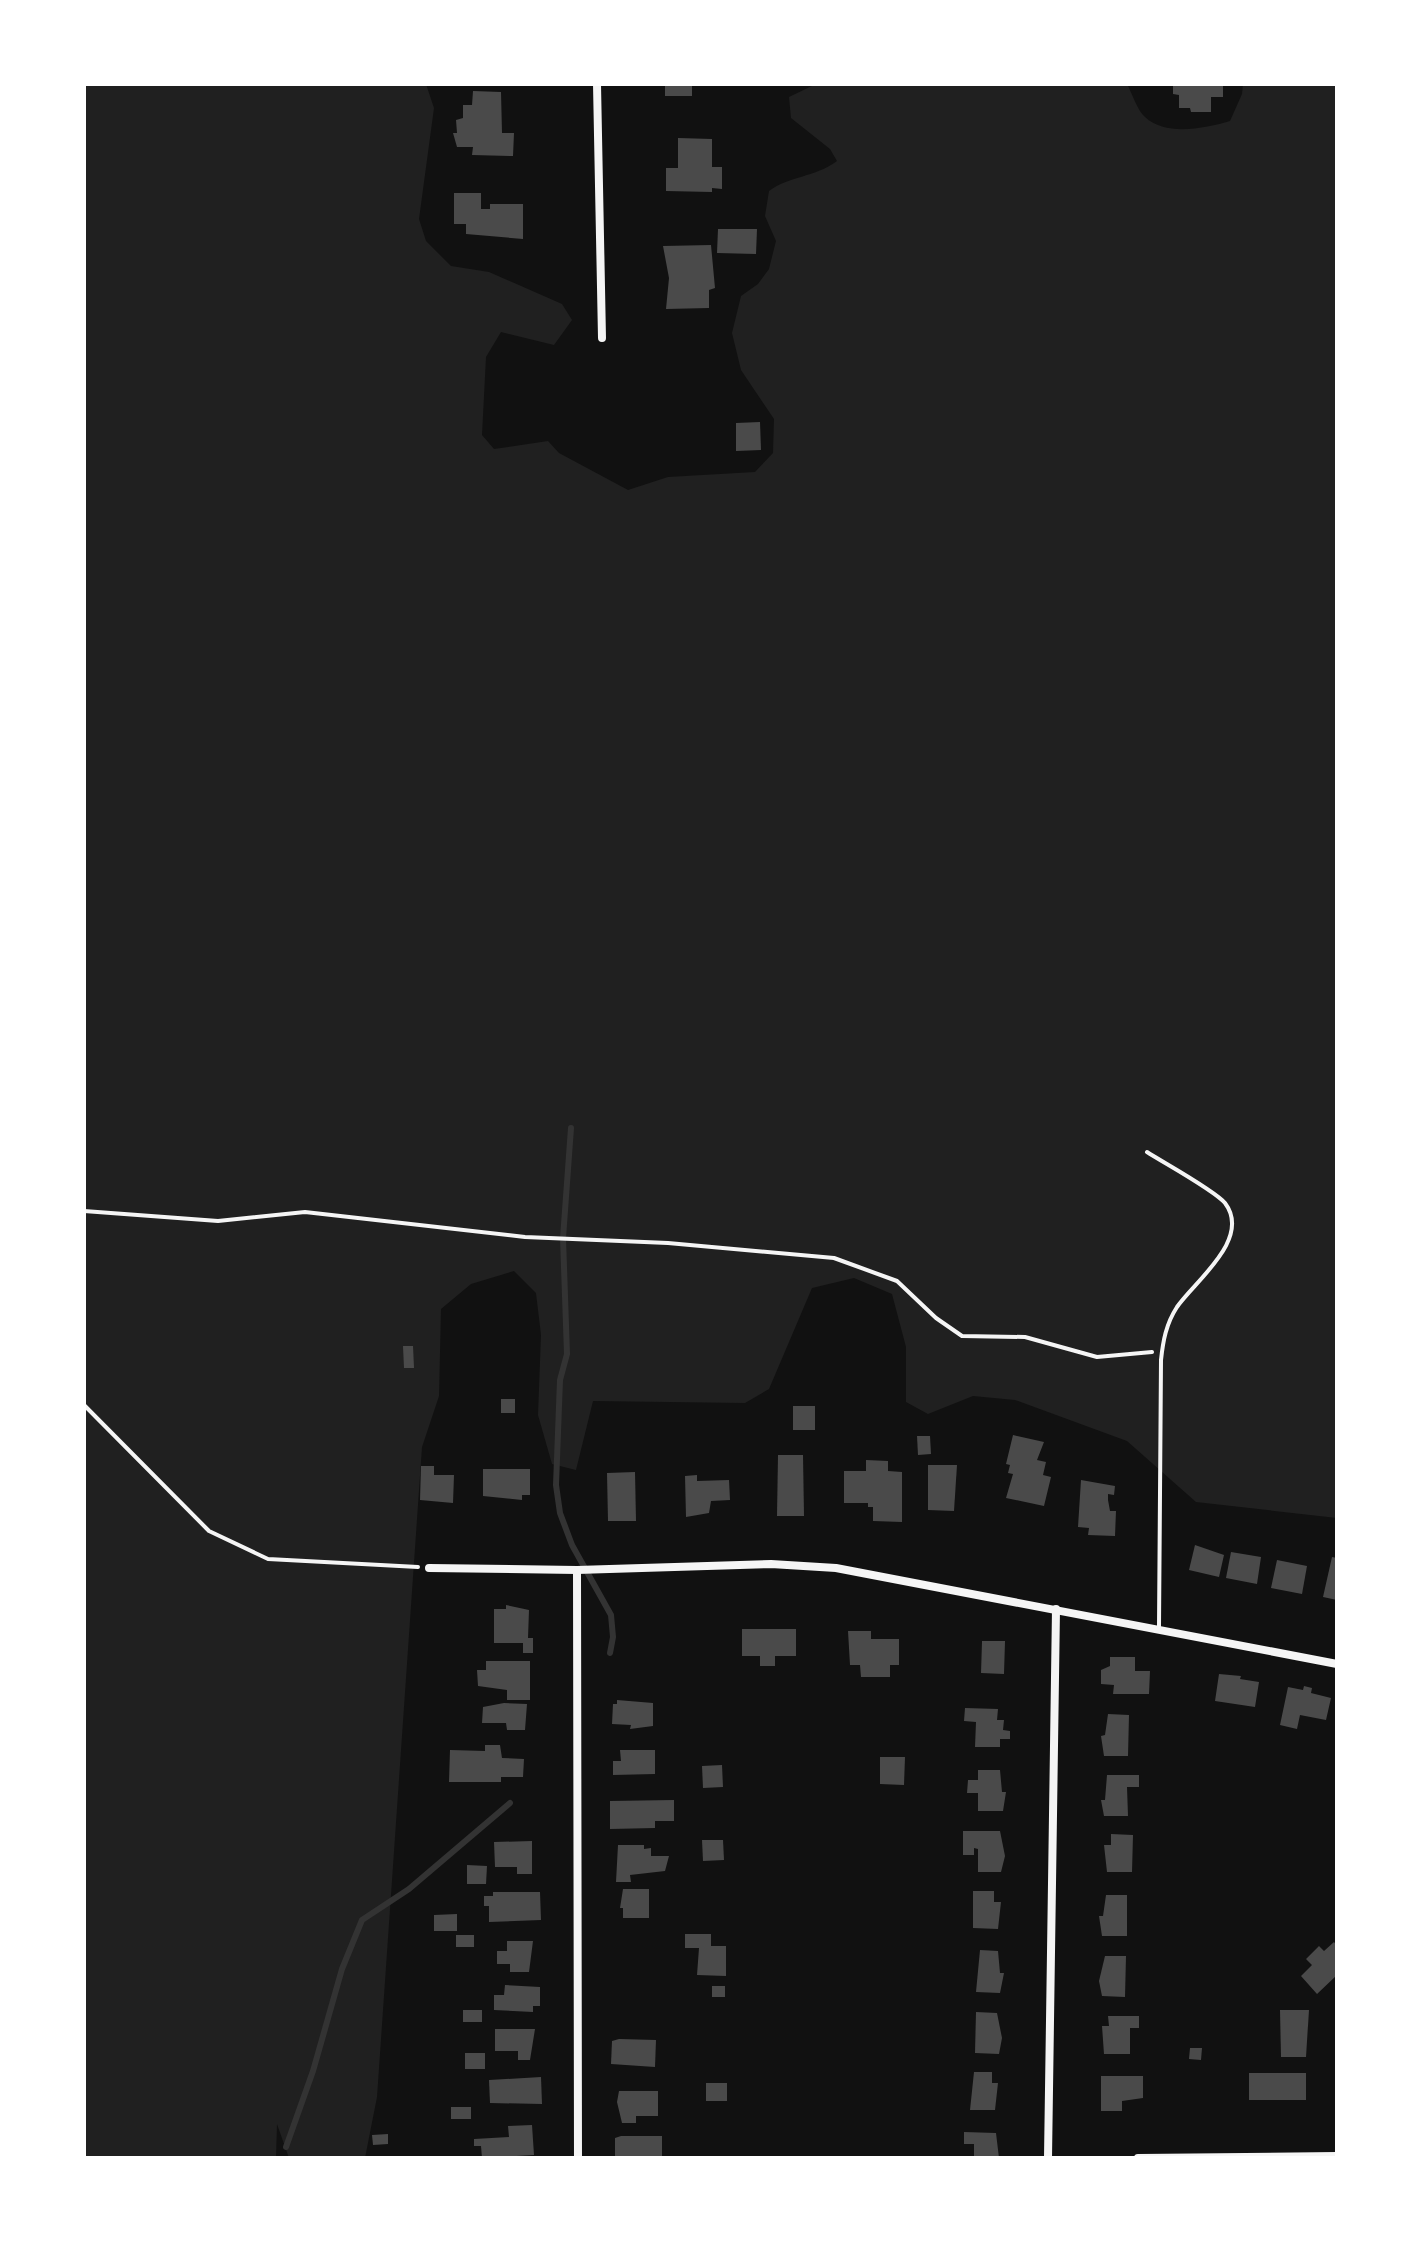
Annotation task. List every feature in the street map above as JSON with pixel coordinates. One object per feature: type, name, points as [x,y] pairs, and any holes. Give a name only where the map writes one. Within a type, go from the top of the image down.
[{"type":"street","points":[[597,84],[602,338]]},
{"type":"street","points":[[429,1568],[577,1570],[771,1564],[836,1568],[1159,1627],[1337,1664]]},
{"type":"street","points":[[577,1570],[578,2158]]},
{"type":"street","points":[[1048,2158],[1056,1609]]},
{"type":"street","points":[[1138,2158],[1337,2156]]},
{"type":"lane","points":[[1147,1152],[1224,1202],[1233,1222],[1221,1253],[1176,1309],[1164,1332],[1159,1627]]},
{"type":"path","points":[[84,1211],[218,1221],[305,1212],[360,1221],[525,1237],[668,1243],[834,1258],[897,1281],[936,1318],[962,1336],[1025,1337],[1097,1357],[1162,1351]]},
{"type":"path","points":[[84,1405],[209,1531],[246,1549],[268,1559],[429,1568]]},
{"type":"shaded area","points":[[84,84],[426,84],[434,108],[419,219],[426,241],[451,266],[489,272],[562,304],[572,320],[554,345],[501,332],[486,357],[482,435],[494,449],[548,441],[559,453],[628,490],[668,477],[755,472],[773,453],[774,419],[741,370],[732,333],[741,296],[758,284],[769,269],[776,241],[765,216],[769,191],[837,161],[830,149],[791,118],[789,97],[816,84],[1127,84],[1145,117],[1164,127],[1186,129],[1230,121],[1243,84],[1337,84],[1337,1518],[1196,1502],[1127,1441],[1015,1400],[973,1396],[928,1414],[906,1402],[906,1347],[892,1294],[854,1278],[812,1288],[769,1389],[745,1403],[593,1401],[576,1470],[552,1464],[538,1415],[541,1335],[536,1293],[514,1271],[471,1284],[441,1309],[439,1396],[422,1447],[377,2097],[365,2158],[289,2158],[277,2124],[276,2158],[84,2158]]},
{"type":"building","points":[[665,84],[692,84],[692,96],[665,96]]},
{"type":"building","points":[[1173,84],[1223,84],[1223,97],[1211,97],[1211,112],[1191,112],[1190,108],[1179,108],[1179,95],[1173,94]]},
{"type":"building","points":[[473,91],[501,92],[502,133],[514,133],[513,156],[472,155],[473,147],[457,147],[453,133],[457,133],[456,120],[463,118],[463,105],[472,105]]},
{"type":"building","points":[[678,138],[712,139],[712,167],[722,167],[722,189],[712,188],[712,192],[666,191],[666,168],[678,168]]},
{"type":"building","points":[[454,193],[481,193],[481,209],[490,209],[490,204],[523,204],[523,239],[466,234],[466,224],[454,224]]},
{"type":"building","points":[[718,229],[757,229],[756,254],[717,253]]},
{"type":"building","points":[[711,245],[715,288],[709,290],[709,308],[666,309],[669,278],[663,246]]},
{"type":"building","points":[[760,422],[761,450],[736,451],[736,423]]},
{"type":"building","points":[[403,1346],[413,1346],[414,1368],[404,1368]]},
{"type":"building","points":[[501,1399],[515,1399],[515,1413],[501,1413]]},
{"type":"building","points":[[793,1406],[815,1406],[815,1430],[793,1430]]},
{"type":"building","points":[[1013,1435],[1044,1442],[1037,1460],[1046,1462],[1043,1475],[1051,1477],[1044,1506],[1006,1498],[1013,1474],[1008,1473],[1010,1465],[1006,1464]]},
{"type":"building","points":[[917,1436],[930,1436],[931,1454],[918,1455]]},
{"type":"building","points":[[778,1455],[803,1455],[804,1516],[777,1516]]},
{"type":"building","points":[[866,1460],[888,1461],[888,1471],[902,1472],[902,1522],[873,1521],[873,1507],[868,1507],[868,1503],[844,1503],[844,1471],[866,1471]]},
{"type":"building","points":[[928,1465],[957,1465],[954,1511],[928,1510]]},
{"type":"building","points":[[421,1466],[434,1466],[434,1475],[454,1475],[453,1503],[420,1500]]},
{"type":"building","points":[[483,1469],[530,1469],[530,1495],[522,1495],[522,1500],[483,1496]]},
{"type":"building","points":[[635,1472],[636,1521],[608,1521],[607,1473]]},
{"type":"building","points":[[697,1475],[697,1481],[729,1480],[730,1500],[711,1501],[709,1513],[686,1517],[685,1476]]},
{"type":"building","points":[[1081,1480],[1115,1486],[1114,1495],[1108,1494],[1108,1500],[1110,1511],[1116,1511],[1115,1536],[1088,1535],[1089,1528],[1078,1527]]},
{"type":"building","points":[[1195,1545],[1224,1555],[1219,1577],[1189,1570]]},
{"type":"building","points":[[1231,1552],[1261,1557],[1257,1584],[1226,1578]]},
{"type":"building","points":[[1332,1557],[1337,1558],[1337,1600],[1323,1597]]},
{"type":"building","points":[[1277,1560],[1307,1566],[1302,1594],[1271,1588]]},
{"type":"building","points":[[506,1605],[529,1610],[528,1638],[533,1638],[533,1653],[523,1653],[523,1643],[494,1643],[494,1609],[506,1609]]},
{"type":"building","points":[[742,1629],[796,1629],[796,1656],[775,1656],[775,1666],[760,1666],[760,1656],[742,1656]]},
{"type":"building","points":[[848,1631],[871,1631],[871,1639],[899,1639],[899,1665],[890,1665],[890,1677],[861,1677],[860,1665],[850,1665]]},
{"type":"building","points":[[982,1641],[1005,1641],[1004,1674],[981,1673]]},
{"type":"building","points":[[1110,1657],[1135,1657],[1135,1671],[1150,1671],[1149,1694],[1113,1694],[1114,1685],[1101,1684],[1101,1670],[1110,1666]]},
{"type":"building","points":[[486,1661],[530,1661],[530,1700],[507,1700],[507,1690],[478,1686],[477,1670],[486,1670]]},
{"type":"building","points":[[1219,1674],[1259,1682],[1255,1707],[1215,1701]]},
{"type":"building","points":[[1304,1686],[1312,1688],[1311,1693],[1331,1698],[1326,1720],[1300,1715],[1297,1729],[1280,1725],[1288,1687],[1303,1690]]},
{"type":"building","points":[[617,1700],[653,1703],[653,1726],[630,1729],[631,1725],[612,1724],[613,1704],[617,1704]]},
{"type":"building","points":[[504,1703],[527,1704],[525,1730],[507,1730],[506,1723],[482,1723],[483,1707]]},
{"type":"building","points":[[965,1708],[998,1709],[997,1720],[1004,1720],[1003,1730],[1010,1731],[1010,1739],[1000,1739],[1000,1747],[975,1747],[976,1722],[964,1721]]},
{"type":"building","points":[[1108,1714],[1129,1715],[1128,1756],[1104,1756],[1101,1736],[1105,1735]]},
{"type":"building","points":[[485,1745],[500,1745],[502,1758],[524,1759],[523,1777],[501,1777],[501,1782],[449,1782],[450,1750],[485,1751]]},
{"type":"building","points":[[620,1750],[655,1750],[655,1774],[613,1775],[613,1761],[621,1761]]},
{"type":"building","points":[[880,1757],[905,1757],[904,1785],[880,1784]]},
{"type":"building","points":[[722,1765],[723,1787],[703,1788],[702,1766]]},
{"type":"building","points":[[978,1770],[1000,1770],[1002,1792],[1006,1792],[1003,1811],[978,1811],[978,1793],[967,1793],[968,1780],[978,1780]]},
{"type":"building","points":[[1107,1775],[1139,1775],[1139,1787],[1127,1787],[1128,1816],[1104,1816],[1101,1800],[1105,1800]]},
{"type":"building","points":[[674,1800],[674,1821],[655,1821],[655,1828],[610,1829],[610,1801]]},
{"type":"building","points":[[963,1831],[1000,1831],[1005,1856],[1001,1872],[978,1872],[978,1849],[974,1848],[974,1855],[963,1855]]},
{"type":"building","points":[[1111,1834],[1133,1835],[1132,1872],[1107,1872],[1104,1845],[1111,1845]]},
{"type":"building","points":[[702,1840],[723,1840],[724,1860],[703,1861]]},
{"type":"building","points":[[532,1841],[532,1874],[517,1874],[517,1867],[495,1867],[494,1842]]},
{"type":"building","points":[[618,1845],[644,1845],[644,1849],[651,1848],[651,1856],[669,1856],[665,1871],[630,1875],[631,1882],[616,1882]]},
{"type":"building","points":[[467,1865],[487,1866],[486,1884],[467,1884]]},
{"type":"building","points":[[623,1889],[649,1889],[649,1918],[623,1918],[623,1908],[620,1908]]},
{"type":"building","points":[[973,1891],[994,1891],[994,1902],[1001,1902],[998,1929],[973,1928]]},
{"type":"building","points":[[493,1892],[540,1892],[541,1920],[489,1922],[489,1906],[484,1906],[484,1896],[493,1896]]},
{"type":"building","points":[[1106,1895],[1127,1895],[1127,1936],[1102,1936],[1099,1916],[1103,1916]]},
{"type":"building","points":[[457,1914],[457,1931],[434,1931],[434,1915]]},
{"type":"building","points":[[685,1934],[711,1934],[711,1946],[726,1946],[726,1976],[697,1975],[699,1948],[685,1948]]},
{"type":"building","points":[[456,1935],[474,1935],[474,1947],[456,1947]]},
{"type":"building","points":[[507,1941],[533,1941],[529,1972],[510,1972],[510,1964],[497,1964],[497,1951],[507,1951]]},
{"type":"building","points":[[1334,1942],[1337,1946],[1337,1975],[1317,1994],[1301,1976],[1312,1965],[1306,1959],[1319,1946],[1324,1951]]},
{"type":"building","points":[[980,1950],[998,1951],[1000,1973],[1004,1973],[1000,1993],[976,1992]]},
{"type":"building","points":[[1105,1956],[1126,1956],[1125,1997],[1102,1996],[1099,1981]]},
{"type":"building","points":[[505,1985],[540,1987],[540,2006],[533,2006],[533,2012],[494,2010],[494,1995],[504,1995]]},
{"type":"building","points":[[712,1986],[725,1986],[725,1997],[712,1997]]},
{"type":"building","points":[[463,2010],[482,2010],[482,2022],[463,2022]]},
{"type":"building","points":[[1280,2010],[1309,2010],[1306,2057],[1281,2057]]},
{"type":"building","points":[[976,2012],[997,2013],[1002,2038],[999,2054],[975,2053]]},
{"type":"building","points":[[1108,2016],[1139,2016],[1139,2028],[1130,2028],[1130,2054],[1104,2054],[1102,2026],[1109,2026]]},
{"type":"building","points":[[495,2029],[535,2029],[530,2060],[518,2060],[518,2051],[495,2051]]},
{"type":"building","points":[[656,2040],[655,2067],[611,2064],[612,2041]]},
{"type":"building","points":[[1190,2048],[1202,2048],[1201,2060],[1189,2059]]},
{"type":"building","points":[[465,2053],[485,2053],[485,2069],[465,2069]]},
{"type":"building","points":[[974,2072],[992,2072],[992,2083],[998,2083],[995,2110],[970,2110]]},
{"type":"building","points":[[1249,2073],[1306,2073],[1306,2100],[1249,2100]]},
{"type":"building","points":[[1101,2076],[1143,2076],[1143,2098],[1122,2101],[1122,2111],[1101,2111]]},
{"type":"building","points":[[541,2077],[542,2104],[490,2103],[489,2080]]},
{"type":"building","points":[[706,2083],[727,2083],[727,2101],[706,2101]]},
{"type":"building","points":[[619,2091],[658,2091],[658,2116],[636,2116],[636,2123],[622,2123],[617,2102]]},
{"type":"building","points":[[451,2107],[471,2107],[471,2119],[451,2119]]},
{"type":"building","points":[[532,2125],[534,2155],[482,2158],[481,2146],[474,2146],[474,2139],[509,2137],[508,2126]]},
{"type":"building","points":[[964,2132],[996,2133],[999,2158],[974,2158],[974,2144],[964,2144]]},
{"type":"building","points":[[388,2134],[388,2144],[373,2145],[372,2135]]},
{"type":"building","points":[[662,2136],[662,2158],[615,2158],[615,2138]]},
{"type":"waterway","points":[[571,1128],[563,1238],[567,1354],[560,1380],[556,1485],[560,1513],[572,1545],[611,1615],[613,1637],[610,1653]]},
{"type":"waterway","points":[[286,2147],[313,2071],[342,1969],[362,1920],[409,1889],[510,1803]]}]
